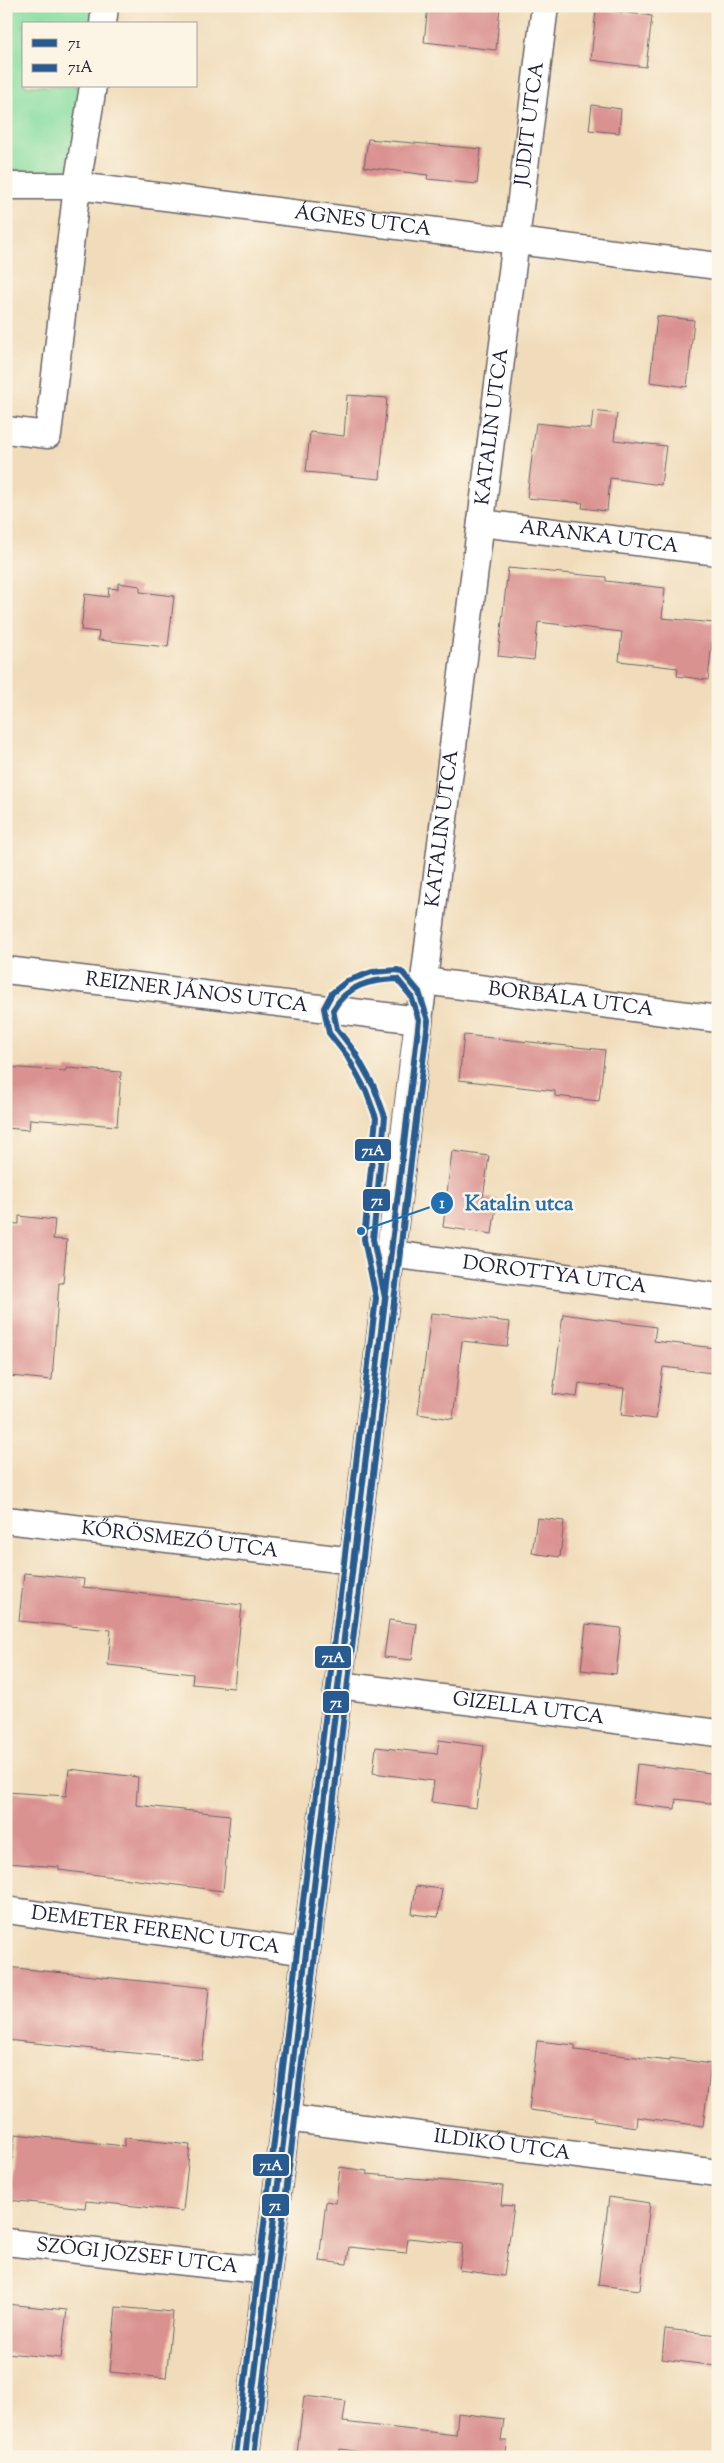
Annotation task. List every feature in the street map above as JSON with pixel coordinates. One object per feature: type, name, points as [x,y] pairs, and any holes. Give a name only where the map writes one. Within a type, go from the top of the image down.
[{"type":"street","points":[[103,22],[105,6]]},
{"type":"street","name":"JUDIT UTCA","points":[[516,242],[545,6]]},
{"type":"street","points":[[6,430],[48,435],[77,186],[93,88]]},
{"type":"street","name":"ÁGNES UTCA","points":[[6,186],[77,186],[718,266]]},
{"type":"street","name":"KATALIN UTCA","points":[[245,2457],[418,1020],[516,242]]},
{"type":"street","name":"ARANKA UTCA","points":[[481,523],[718,552]]},
{"type":"street","name":"REIZNER JÁNOS UTCA","points":[[6,970],[418,1020]]},
{"type":"street","name":"BORBÁLA UTCA","points":[[424,981],[718,1019]]},
{"type":"street","name":"DOROTTYA UTCA","points":[[391,1254],[718,1297]]},
{"type":"street","name":"KŐRÖSMEZŐ UTCA","points":[[6,1520],[354,1561]]},
{"type":"street","name":"GIZELLA UTCA","points":[[338,1685],[718,1734]]},
{"type":"street","name":"DEMETER FERENC UTCA","points":[[6,1910],[306,1952]]},
{"type":"street","name":"ILDIKÓ UTCA","points":[[286,2118],[718,2173]]},
{"type":"street","name":"SZÖGI JÓZSEF UTCA","points":[[6,2242],[268,2271]]},
{"type":"green space","points":[[6,6],[94,6],[91,22],[22,22],[22,88],[83,88],[71,175],[6,169]]},
{"type":"building","points":[[428,6],[500,6],[496,50],[424,42]]},
{"type":"building","points":[[596,9],[652,16],[646,67],[591,60]]},
{"type":"building","points":[[592,105],[621,109],[619,133],[589,130]]},
{"type":"building","points":[[368,139],[481,149],[477,184],[427,179],[428,175],[364,167]]},
{"type":"building","points":[[657,316],[694,320],[687,387],[650,382]]},
{"type":"building","points":[[347,395],[387,398],[380,479],[306,472],[310,432],[344,436]]},
{"type":"building","points":[[593,411],[617,414],[614,440],[666,446],[661,485],[610,478],[607,511],[582,508],[583,503],[527,498],[536,423],[591,429]]},
{"type":"building","points":[[508,568],[606,577],[606,581],[665,588],[662,618],[714,623],[708,680],[677,676],[678,668],[619,661],[622,632],[538,622],[534,660],[498,656]]},
{"type":"building","points":[[118,583],[140,586],[140,592],[174,596],[168,647],[98,640],[99,632],[81,630],[85,594],[108,597],[109,588],[118,589]]},
{"type":"building","points":[[464,1035],[605,1050],[599,1101],[555,1096],[555,1091],[459,1080]]},
{"type":"building","points":[[6,1067],[66,1071],[66,1068],[121,1072],[117,1126],[30,1119],[29,1130],[6,1128]]},
{"type":"building","points":[[452,1151],[489,1156],[483,1198],[497,1199],[492,1234],[443,1227]]},
{"type":"building","points":[[19,1216],[55,1220],[53,1239],[67,1240],[63,1283],[59,1283],[52,1380],[10,1376],[12,1333],[6,1332],[6,1223],[19,1224]]},
{"type":"building","points":[[431,1313],[510,1322],[507,1346],[462,1341],[453,1419],[418,1414]]},
{"type":"building","points":[[563,1314],[656,1327],[654,1341],[715,1348],[712,1373],[663,1367],[656,1419],[621,1415],[624,1388],[579,1383],[577,1397],[553,1394]]},
{"type":"building","points":[[537,1518],[564,1521],[560,1557],[532,1553]]},
{"type":"building","points":[[24,1573],[84,1579],[83,1587],[242,1605],[234,1688],[192,1684],[193,1674],[108,1665],[111,1630],[19,1621]]},
{"type":"building","points":[[389,1620],[417,1624],[412,1660],[384,1657]]},
{"type":"building","points":[[586,1624],[621,1628],[616,1674],[581,1670]]},
{"type":"building","points":[[439,1740],[484,1746],[476,1808],[431,1802],[434,1781],[373,1773],[376,1747],[437,1754]]},
{"type":"building","points":[[637,1764],[718,1774],[718,1804],[676,1799],[675,1809],[633,1804]]},
{"type":"building","points":[[69,1769],[138,1777],[136,1805],[230,1815],[223,1891],[59,1870],[59,1867],[6,1863],[6,1792],[66,1796]]},
{"type":"building","points":[[416,1886],[442,1889],[438,1917],[412,1914]]},
{"type":"building","points":[[6,1967],[209,1988],[202,2060],[6,2040]]},
{"type":"building","points":[[537,2041],[575,2045],[575,2050],[670,2061],[670,2058],[711,2064],[703,2126],[637,2117],[636,2127],[594,2121],[595,2118],[529,2110]]},
{"type":"building","points":[[15,2134],[124,2146],[125,2138],[190,2145],[183,2211],[86,2201],[85,2208],[8,2200]]},
{"type":"building","points":[[340,2167],[367,2171],[367,2174],[503,2186],[501,2205],[514,2206],[504,2276],[459,2270],[463,2244],[408,2238],[406,2253],[349,2247],[347,2264],[319,2261],[326,2201],[336,2203]]},
{"type":"building","points":[[609,2197],[650,2203],[640,2290],[598,2285]]},
{"type":"building","points":[[6,2304],[67,2310],[61,2358],[6,2353]]},
{"type":"building","points":[[116,2307],[173,2312],[166,2378],[110,2372]]},
{"type":"building","points":[[665,2329],[718,2335],[716,2366],[662,2359]]},
{"type":"building","points":[[304,2396],[346,2401],[343,2422],[456,2435],[458,2413],[504,2419],[501,2441],[507,2441],[506,2457],[396,2457],[340,2449],[339,2457],[297,2454]]},
{"type":"transit line","name":"71A","points":[[236,2456],[376,1298],[364,1239],[376,1118],[366,1091],[347,1056],[329,1033],[324,1008],[332,993],[347,981],[372,972],[398,970],[403,973],[419,992],[428,1021],[254,2457]]},
{"type":"transit line","name":"71","points":[[397,979],[411,996],[419,1020],[245,2457],[385,1298],[373,1239],[385,1117],[374,1087],[354,1051],[337,1029],[333,1010],[352,989],[369,983],[397,979]]},
{"type":"place","name":"Katalin utca","points":[[361,1231]]}]
